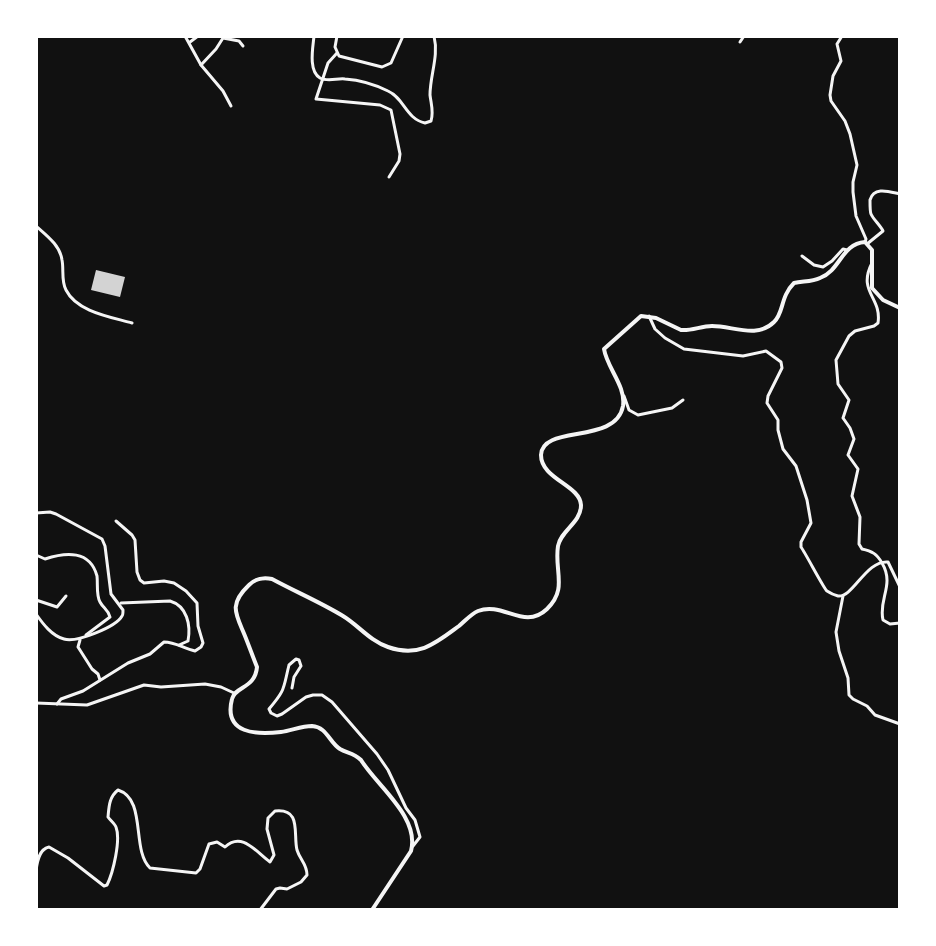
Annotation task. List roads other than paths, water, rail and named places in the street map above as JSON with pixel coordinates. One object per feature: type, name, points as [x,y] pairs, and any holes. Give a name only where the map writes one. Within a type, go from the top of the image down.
[{"type":"main road","points":[[372,910],[411,851],[411,832],[390,796],[356,755],[339,748],[323,730],[310,726],[284,732],[258,733],[239,728],[232,716],[231,703],[234,693],[247,686],[257,667],[235,611],[240,595],[255,580],[272,579],[346,617],[387,647],[403,650],[435,645],[480,610],[496,610],[530,619],[550,607],[560,591],[558,542],[577,520],[581,506],[574,492],[543,464],[542,449],[558,437],[612,424],[623,406],[622,393],[605,358],[604,349],[639,317],[649,316],[687,331],[712,326],[752,332],[763,330],[777,319],[784,296],[794,283],[820,278],[830,272],[851,245],[866,243],[872,250],[872,288],[883,300],[900,308]]},
{"type":"street","points":[[185,36],[201,65],[223,91],[231,106]]},
{"type":"street","points":[[190,42],[198,36]]},
{"type":"street","points":[[314,36],[312,61],[315,72],[322,79],[345,79],[385,90],[397,96],[407,112],[422,123],[429,122],[433,116],[430,91],[436,52],[434,36]]},
{"type":"street","points":[[337,36],[335,47],[341,57],[385,67],[393,60],[403,36]]},
{"type":"street","points":[[740,42],[744,36]]},
{"type":"street","points":[[842,36],[837,44],[841,61],[833,76],[830,95],[845,121],[855,151],[857,165],[853,192],[856,216],[866,243],[883,231],[871,213],[872,195],[881,191],[900,194]]},
{"type":"street","points":[[201,65],[223,38],[239,41],[243,46]]},
{"type":"street","points":[[337,53],[328,63],[317,99],[380,105],[391,110],[400,154],[389,177]]},
{"type":"street","points":[[36,226],[61,253],[64,286],[71,297],[84,307],[132,323]]},
{"type":"street","points":[[802,256],[823,267],[843,249],[847,250]]},
{"type":"street","points":[[873,261],[866,280],[879,311],[878,323],[852,333],[835,363],[838,384],[849,400],[843,418],[854,439],[848,455],[858,469],[852,496],[860,517],[859,544],[862,549],[874,552],[888,579],[882,617],[887,623],[900,623]]},
{"type":"street","points":[[649,316],[655,329],[684,349],[743,356],[766,351],[781,362],[782,368],[767,403],[778,420],[783,449],[796,466],[807,500],[811,523],[800,544],[826,591],[843,596]]},
{"type":"street","points":[[622,393],[634,415],[659,412],[683,400]]},
{"type":"street","points":[[900,479],[900,493]]},
{"type":"street","points":[[36,513],[56,514],[102,539],[111,594],[123,614],[118,620],[82,638],[69,640],[59,637],[36,614]]},
{"type":"street","points":[[57,704],[61,699],[83,691],[128,663],[150,654],[164,642],[195,651],[203,643],[197,624],[197,603],[174,583],[144,583],[140,580],[133,537],[116,521]]},
{"type":"street","points":[[36,555],[45,559],[76,554],[88,561],[94,570],[99,599],[110,612],[110,617],[82,638],[78,647],[100,680]]},
{"type":"street","points":[[900,587],[888,562],[881,561],[871,568],[843,596],[836,632],[848,678],[849,695],[875,715],[900,724]]},
{"type":"street","points":[[36,600],[57,607],[66,596]]},
{"type":"street","points":[[119,604],[177,603],[186,612],[189,633],[188,641],[179,645]]},
{"type":"street","points":[[292,688],[301,663],[296,659],[289,665],[284,690],[269,709],[271,713],[277,716],[282,714],[313,695],[322,695],[332,702],[388,770],[415,820],[420,837],[413,846]]},
{"type":"street","points":[[36,703],[92,704],[138,685],[166,687],[205,684],[234,693]]},
{"type":"street","points":[[36,871],[44,848],[49,847],[106,886],[117,840],[115,825],[108,817],[109,804],[118,790],[124,791],[132,802],[143,857],[150,868],[196,873],[209,844],[217,842],[223,847],[236,840],[249,844],[270,862],[274,855],[267,829],[268,818],[275,811],[283,810],[294,819],[297,849],[307,867],[307,875],[287,889],[276,889],[260,910]]}]
